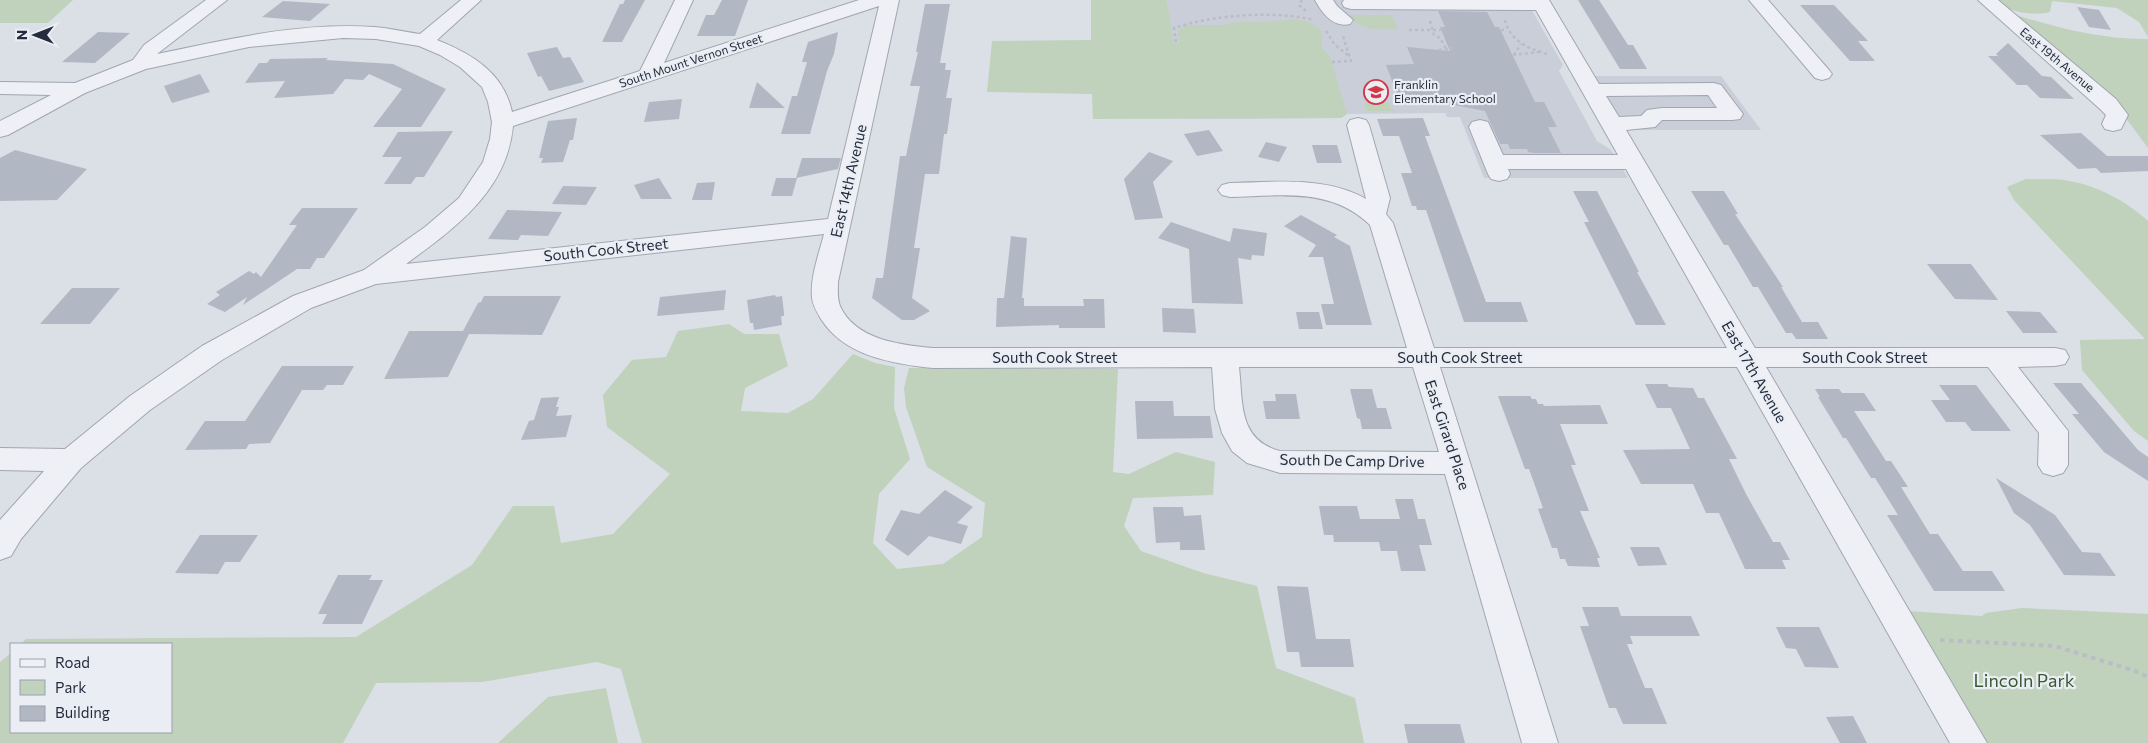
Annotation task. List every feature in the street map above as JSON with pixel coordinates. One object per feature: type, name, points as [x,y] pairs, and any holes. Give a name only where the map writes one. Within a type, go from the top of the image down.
[{"type":"street","points":[[140,64],[151,49],[218,0]]},
{"type":"street","points":[[424,41],[472,0]]},
{"type":"street","points":[[648,75],[684,0]]},
{"type":"street","name":"South Mount Vernon Street","points":[[504,122],[878,0]]},
{"type":"street","name":"East 14th Avenue","points":[[867,344],[840,327],[826,304],[824,282],[839,225],[890,0]]},
{"type":"street","points":[[1324,0],[1326,5],[1347,12],[1541,2]]},
{"type":"street","points":[[1758,0],[1822,74]]},
{"type":"street","name":"East 19th Avenue","points":[[1987,0],[2108,104],[2117,115],[2113,124]]},
{"type":"street","name":"East 17th Avenue","points":[[1541,2],[1969,743]]},
{"type":"street","points":[[0,130],[78,89],[140,64],[240,42],[291,36],[376,33],[424,41],[467,63],[491,84],[499,102],[504,122],[502,139],[494,162],[467,203],[434,232],[373,276],[302,302],[212,353],[140,403],[70,460],[10,530],[0,547]]},
{"type":"street","points":[[0,88],[78,89]]},
{"type":"street","points":[[1591,90],[1714,89],[1732,114],[1662,114],[1655,115],[1647,122],[1611,124]]},
{"type":"street","points":[[1358,125],[1378,198],[1374,215]]},
{"type":"street","points":[[1480,128],[1497,168],[1633,162]]},
{"type":"street","name":"East Girard Place","points":[[1230,190],[1308,190],[1331,193],[1349,199],[1374,215],[1385,234],[1422,358],[1457,463],[1540,743]]},
{"type":"street","name":"South Cook Street","points":[[373,276],[839,225]]},
{"type":"street","name":"South Cook Street","points":[[867,344],[903,355],[933,358],[1746,359],[2055,357]]},
{"type":"street","points":[[1995,357],[2054,432],[2053,465]]},
{"type":"street","name":"South De Camp Drive","points":[[1225,359],[1233,426],[1240,440],[1249,451],[1263,458],[1280,462],[1457,463]]},
{"type":"street","points":[[0,459],[70,460]]},
{"type":"path","points":[[1302,0],[1299,4],[1308,12]]},
{"type":"path","points":[[1332,62],[1352,61],[1340,28],[1347,12]]},
{"type":"path","points":[[1176,42],[1174,28],[1184,23],[1240,17],[1311,18],[1318,22]]},
{"type":"path","points":[[1506,17],[1507,30],[1521,44],[1553,56]]},
{"type":"path","points":[[1323,27],[1335,45],[1350,57]]},
{"type":"path","points":[[1409,30],[1441,30]]},
{"type":"path","points":[[1501,30],[1507,30]]},
{"type":"path","points":[[1521,44],[1514,55],[1540,52]]},
{"type":"path","points":[[1438,50],[1447,49]]},
{"type":"path","points":[[1909,639],[2054,646],[2135,671],[2148,677]]},
{"type":"shaded area","name":"Franklin Elementary School","points":[[1167,0],[1526,0],[1563,65],[1559,71],[1597,141],[1611,150],[1628,178],[1484,178],[1460,117],[1447,117],[1445,113],[1347,114],[1341,118],[1184,119]]},
{"type":"shaded area","points":[[1592,76],[1721,76],[1761,130],[1624,130]]},
{"type":"green space","points":[[0,0],[73,0],[48,23],[0,23]]},
{"type":"green space","points":[[1091,0],[1167,0],[1174,44],[1179,43],[1178,30],[1188,25],[1226,25],[1239,22],[1293,20],[1308,22],[1322,32],[1321,47],[1330,57],[1347,114],[1341,118],[1093,119],[1092,94],[987,92],[992,41],[1091,40]]},
{"type":"green space","points":[[1993,0],[2148,0],[2148,37],[2139,22],[2117,8],[2052,1],[2050,12],[2028,13],[2005,8]]},
{"type":"green space","points":[[2006,12],[2094,35],[2148,39],[2148,148],[2125,117]]},
{"type":"green space","points":[[1350,15],[1392,15],[1398,29],[1364,27]]},
{"type":"green space","points":[[1380,100],[1389,104],[1394,111],[1366,111],[1364,104]]},
{"type":"green space","points":[[2026,179],[2053,179],[2080,183],[2111,195],[2148,221],[2148,441],[2134,431],[2082,370],[2080,340],[2145,339],[2014,200],[2007,187]]},
{"type":"green space","points":[[729,324],[744,334],[779,334],[788,366],[745,388],[741,411],[788,413],[813,399],[853,354],[875,363],[895,367],[894,408],[910,459],[879,494],[873,543],[897,569],[943,564],[982,537],[985,503],[927,467],[906,407],[904,388],[909,368],[1118,369],[1113,472],[1129,474],[1176,452],[1215,462],[1213,495],[1133,498],[1124,526],[1141,551],[1203,573],[1257,586],[1276,668],[1355,698],[1364,743],[642,743],[621,669],[597,662],[482,682],[376,683],[343,743],[0,743],[0,662],[10,654],[10,733],[172,733],[172,643],[22,643],[26,639],[356,637],[472,565],[513,506],[554,506],[561,543],[613,534],[670,474],[607,427],[603,395],[632,360],[666,357],[678,331]]},
{"type":"green space","name":"Lincoln Park","points":[[2022,608],[2148,614],[2148,743],[1986,743],[1908,611],[1982,616],[1986,613]]},
{"type":"green space","points":[[606,688],[618,743],[498,743],[548,697]]},
{"type":"building","points":[[625,0],[645,0],[622,42],[602,42],[620,4],[623,4]]},
{"type":"building","points":[[722,0],[748,0],[735,36],[697,36],[706,15],[714,15]]},
{"type":"building","points":[[1578,0],[1599,0],[1628,45],[1633,45],[1647,69],[1620,69]]},
{"type":"building","points":[[283,1],[330,4],[310,21],[262,17]]},
{"type":"building","points":[[925,4],[950,4],[940,63],[946,63],[945,70],[951,70],[946,98],[952,98],[947,134],[944,134],[939,174],[925,174],[914,248],[920,248],[912,298],[930,311],[914,320],[902,320],[872,298],[876,278],[883,278],[900,156],[906,156],[920,86],[910,86],[918,52],[916,52]]},
{"type":"building","points":[[1800,5],[1834,5],[1868,41],[1858,41],[1875,61],[1850,61]]},
{"type":"building","points":[[2077,7],[2099,10],[2111,30],[2089,27]]},
{"type":"building","points":[[1438,11],[1487,12],[1495,27],[1499,27],[1535,102],[1544,102],[1557,127],[1548,127],[1561,153],[1534,153],[1528,152],[1527,149],[1510,149],[1508,144],[1500,144],[1485,111],[1454,105],[1401,105],[1386,65],[1414,64],[1407,47],[1450,51],[1440,27],[1445,27]]},
{"type":"building","points":[[98,32],[130,33],[95,63],[62,62]]},
{"type":"building","points":[[838,32],[834,54],[827,71],[810,134],[781,134],[792,96],[797,96],[807,62],[802,62],[808,42]]},
{"type":"building","points":[[2008,43],[2042,76],[2051,77],[2074,99],[2040,98],[2027,85],[2017,85],[1988,56],[1998,56],[1996,54]]},
{"type":"building","points":[[557,47],[563,58],[570,57],[584,82],[549,91],[541,76],[538,77],[527,53]]},
{"type":"building","points":[[328,58],[326,60],[393,64],[446,89],[421,127],[373,127],[402,89],[369,74],[363,80],[345,79],[333,94],[274,98],[285,81],[245,83],[259,63],[267,63],[270,59]]},
{"type":"building","points":[[200,74],[210,92],[172,103],[164,86]]},
{"type":"building","points":[[757,82],[785,108],[749,108]]},
{"type":"building","points":[[682,99],[679,119],[644,122],[649,102]]},
{"type":"building","points":[[577,118],[573,140],[570,140],[563,162],[541,163],[543,158],[539,158],[548,121]]},
{"type":"building","points":[[1423,118],[1430,136],[1425,136],[1486,302],[1521,302],[1528,322],[1464,322],[1426,210],[1417,210],[1416,206],[1412,206],[1401,173],[1412,173],[1399,136],[1383,136],[1377,119]]},
{"type":"building","points":[[1209,130],[1223,151],[1197,156],[1184,134]]},
{"type":"building","points":[[453,131],[424,177],[416,177],[411,184],[384,184],[402,157],[382,157],[398,132]]},
{"type":"building","points":[[2081,133],[2107,156],[2148,156],[2148,171],[2101,173],[2096,168],[2078,169],[2040,135]]},
{"type":"building","points":[[1266,142],[1287,147],[1279,162],[1258,157]]},
{"type":"building","points":[[1312,145],[1337,145],[1342,163],[1317,163]]},
{"type":"building","points":[[15,150],[87,169],[57,200],[0,201],[0,158]]},
{"type":"building","points":[[1149,152],[1173,161],[1153,182],[1163,218],[1135,220],[1124,179]]},
{"type":"building","points":[[802,158],[841,158],[838,169],[796,178]]},
{"type":"building","points":[[659,178],[672,199],[641,199],[634,185]]},
{"type":"building","points":[[776,178],[797,178],[792,196],[771,196]]},
{"type":"building","points":[[715,182],[712,200],[692,200],[697,183]]},
{"type":"building","points":[[563,186],[597,187],[586,205],[552,204]]},
{"type":"building","points":[[1573,191],[1597,191],[1639,272],[1637,272],[1666,325],[1636,325],[1584,222],[1589,222]]},
{"type":"building","points":[[1691,191],[1724,191],[1738,214],[1735,214],[1783,287],[1781,287],[1802,322],[1818,322],[1828,339],[1796,339],[1792,333],[1786,333],[1758,287],[1753,287],[1728,245],[1724,245]]},
{"type":"building","points":[[302,208],[358,208],[324,258],[317,258],[310,269],[297,269],[243,305],[247,297],[225,312],[207,304],[220,295],[216,292],[249,271],[254,274],[256,272],[261,277],[297,225],[289,225]]},
{"type":"building","points":[[507,210],[562,212],[548,236],[521,235],[518,240],[488,239]]},
{"type":"building","points":[[1301,215],[1337,235],[1334,237],[1350,246],[1372,325],[1326,325],[1321,304],[1334,304],[1323,257],[1308,257],[1316,245],[1284,226]]},
{"type":"building","points":[[1171,222],[1230,242],[1233,228],[1267,233],[1264,256],[1252,255],[1251,260],[1238,258],[1243,304],[1192,303],[1189,249],[1158,238]]},
{"type":"building","points":[[1011,236],[1027,238],[1022,298],[1024,298],[1024,306],[1084,306],[1083,299],[1104,299],[1105,328],[1059,328],[1059,325],[996,327],[997,298],[1004,298]]},
{"type":"building","points":[[1927,264],[1971,264],[1998,300],[1955,299]]},
{"type":"building","points":[[72,288],[120,288],[90,324],[40,324]]},
{"type":"building","points":[[726,290],[724,310],[657,316],[660,297]]},
{"type":"building","points":[[775,295],[776,297],[782,296],[784,316],[781,316],[782,325],[754,330],[753,323],[750,323],[747,300]]},
{"type":"building","points":[[484,296],[561,296],[542,335],[469,334],[448,377],[384,379],[409,331],[463,331],[478,303],[481,302]]},
{"type":"building","points":[[1162,308],[1194,309],[1196,333],[1163,332]]},
{"type":"building","points":[[2006,311],[2040,312],[2058,333],[2023,333]]},
{"type":"building","points":[[1296,312],[1319,312],[1323,329],[1299,329]]},
{"type":"building","points":[[282,366],[354,366],[343,385],[327,385],[323,390],[302,390],[270,443],[249,444],[246,449],[185,450],[205,421],[245,421]]},
{"type":"building","points":[[2053,383],[2081,383],[2138,450],[2148,457],[2148,481],[2104,452],[2072,414],[2079,414]]},
{"type":"building","points":[[1645,384],[1667,384],[1669,387],[1693,388],[1698,398],[1704,398],[1737,459],[1729,459],[1746,494],[1773,542],[1780,542],[1790,560],[1782,560],[1786,569],[1745,569],[1719,513],[1706,513],[1693,484],[1641,484],[1623,450],[1690,449],[1671,408],[1657,408]]},
{"type":"building","points":[[1939,385],[1976,385],[2011,431],[1972,431],[1965,422],[1946,422],[1931,400],[1950,400]]},
{"type":"building","points":[[1350,389],[1372,389],[1377,408],[1386,408],[1392,429],[1362,429],[1360,419],[1357,418]]},
{"type":"building","points":[[1815,389],[1839,389],[1842,393],[1864,393],[1876,411],[1854,411],[1886,461],[1891,461],[1908,487],[1901,487],[1930,534],[1938,534],[1963,571],[1992,571],[2005,591],[1934,591],[1887,515],[1898,515],[1875,478],[1871,478],[1846,438],[1843,438]]},
{"type":"building","points":[[1275,394],[1296,394],[1300,419],[1266,419],[1263,401],[1276,401]]},
{"type":"building","points":[[1498,396],[1530,396],[1532,399],[1536,399],[1538,404],[1543,404],[1544,406],[1600,405],[1608,424],[1560,424],[1576,465],[1571,465],[1589,511],[1580,511],[1600,558],[1597,558],[1600,567],[1568,566],[1565,559],[1560,559],[1557,548],[1552,548],[1538,509],[1543,508],[1529,469],[1525,469]]},
{"type":"building","points":[[559,397],[556,407],[559,407],[556,416],[572,415],[566,437],[521,440],[529,421],[534,420],[541,398]]},
{"type":"building","points":[[1135,401],[1173,401],[1174,416],[1210,416],[1213,438],[1137,439]]},
{"type":"building","points":[[1996,478],[2055,515],[2082,552],[2100,553],[2116,576],[2064,575],[2030,525],[2014,513]]},
{"type":"building","points":[[945,490],[973,507],[957,523],[968,526],[961,544],[929,536],[908,556],[885,540],[901,510],[919,514]]},
{"type":"building","points":[[1395,499],[1413,499],[1418,519],[1425,519],[1432,545],[1419,545],[1426,571],[1401,571],[1397,551],[1381,551],[1379,542],[1334,542],[1333,535],[1324,535],[1319,506],[1357,506],[1360,519],[1400,519]]},
{"type":"building","points":[[1153,507],[1183,507],[1184,516],[1201,515],[1205,550],[1180,550],[1180,542],[1156,543]]},
{"type":"building","points":[[200,535],[258,535],[240,562],[225,562],[218,574],[175,573]]},
{"type":"building","points":[[1630,547],[1659,547],[1667,565],[1638,566]]},
{"type":"building","points":[[338,575],[372,575],[369,580],[383,580],[362,624],[322,624],[327,614],[318,614]]},
{"type":"building","points":[[1277,586],[1308,587],[1316,639],[1350,639],[1354,667],[1301,667],[1299,652],[1287,652]]},
{"type":"building","points":[[1582,607],[1618,607],[1621,616],[1691,616],[1700,636],[1630,636],[1633,644],[1627,644],[1645,688],[1652,688],[1667,724],[1623,724],[1616,708],[1609,708],[1580,626],[1589,626]]},
{"type":"building","points":[[1776,627],[1819,627],[1839,668],[1805,667],[1796,649],[1786,648]]},
{"type":"building","points":[[1853,716],[1867,743],[1840,743],[1826,717]]},
{"type":"building","points":[[1404,724],[1460,724],[1465,743],[1408,743]]},
{"type":"place","name":"Franklin Elementary School","points":[[1376,92]]}]
